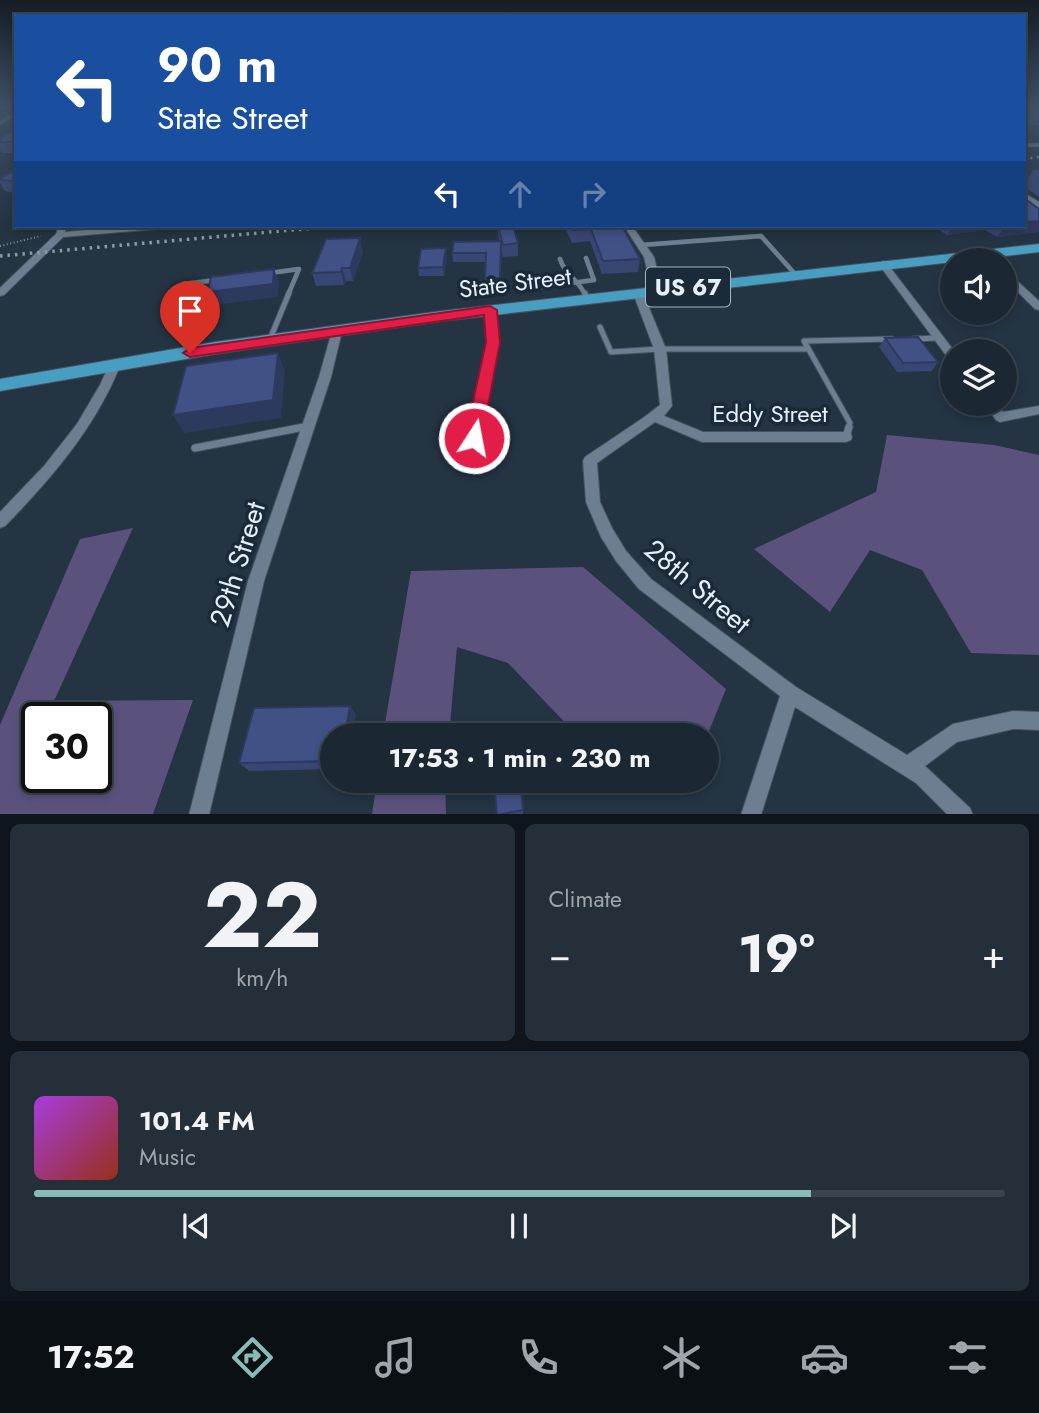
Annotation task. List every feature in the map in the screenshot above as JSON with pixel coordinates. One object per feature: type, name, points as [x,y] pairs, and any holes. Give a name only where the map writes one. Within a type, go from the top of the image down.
[{"type":"main road","name":"State Street","points":[[1017,252],[1039,248]]},
{"type":"main road","name":"State Street","points":[[0,385],[269,341],[490,310],[883,264],[940,260]]},
{"type":"street","points":[[1,291],[61,230],[108,228]]},
{"type":"street","points":[[629,228],[649,257],[657,290]]},
{"type":"street","points":[[883,264],[939,338]]},
{"type":"street","points":[[1017,285],[1039,307]]},
{"type":"street","points":[[638,293],[660,349],[666,406],[655,418]]},
{"type":"street","points":[[474,438],[493,342],[490,310]]},
{"type":"street","name":"29th Street","points":[[200,814],[256,581],[309,425],[337,331]]},
{"type":"street","points":[[0,522],[56,460],[108,385],[114,366]]},
{"type":"street","points":[[1017,414],[1039,410]]},
{"type":"street","name":"Eddy Street","points":[[655,418],[702,437],[846,437]]},
{"type":"street","name":"28th Street","points":[[655,418],[639,430],[609,443],[590,461],[593,502],[606,532],[621,556],[645,584],[790,693],[923,776],[963,814]]},
{"type":"street","points":[[751,814],[790,693]]},
{"type":"street","points":[[908,766],[953,733],[1013,720],[1039,721]]},
{"type":"lane","points":[[642,245],[761,236],[795,274]]},
{"type":"lane","points":[[542,287],[594,280],[586,258]]},
{"type":"lane","points":[[560,259],[565,273],[580,282],[587,299]]},
{"type":"lane","points":[[260,274],[299,269],[269,341]]},
{"type":"lane","points":[[183,284],[221,279]]},
{"type":"lane","points":[[600,327],[611,352],[660,349],[808,349]]},
{"type":"lane","points":[[846,437],[850,423],[804,341],[939,338]]},
{"type":"lane","points":[[195,448],[309,425]]},
{"type":"shaded area","points":[[887,435],[994,445],[1039,455],[1039,655],[971,653],[922,570],[870,550],[830,612],[754,549],[876,492]]},
{"type":"shaded area","points":[[133,528],[54,701],[193,700],[153,814],[0,814],[0,725],[80,539]]},
{"type":"shaded area","points":[[583,567],[726,689],[712,723],[566,723],[508,663],[457,647],[450,723],[385,723],[411,571]]},
{"type":"shaded area","points":[[375,793],[445,793],[446,814],[372,814]]},
{"type":"building","points":[[14,171],[14,182],[0,178]]},
{"type":"building","points":[[1026,199],[1039,209],[1039,221],[1026,222]]},
{"type":"building","points":[[499,228],[514,228],[518,243],[503,245]]},
{"type":"building","points":[[572,228],[623,228],[640,259],[603,261],[591,229]]},
{"type":"building","points":[[360,238],[350,268],[342,268],[341,272],[312,273],[326,239]]},
{"type":"building","points":[[501,241],[500,278],[485,278],[486,253],[452,253],[454,242]]},
{"type":"building","points":[[446,248],[443,267],[418,268],[421,249]]},
{"type":"building","points":[[274,269],[273,284],[208,292],[211,277]]},
{"type":"building","points":[[918,337],[938,362],[903,363],[885,338]]},
{"type":"building","points":[[278,353],[273,400],[173,415],[186,366]]},
{"type":"building","points":[[350,706],[347,723],[320,723],[320,761],[239,763],[254,708]]},
{"type":"building","points":[[495,793],[521,793],[523,810],[497,814]]},
{"type":"railway","points":[[1026,159],[1039,157]]},
{"type":"railway","points":[[0,256],[315,228]]},
{"type":"route","points":[[190,353],[490,310],[493,342],[474,438]]}]
